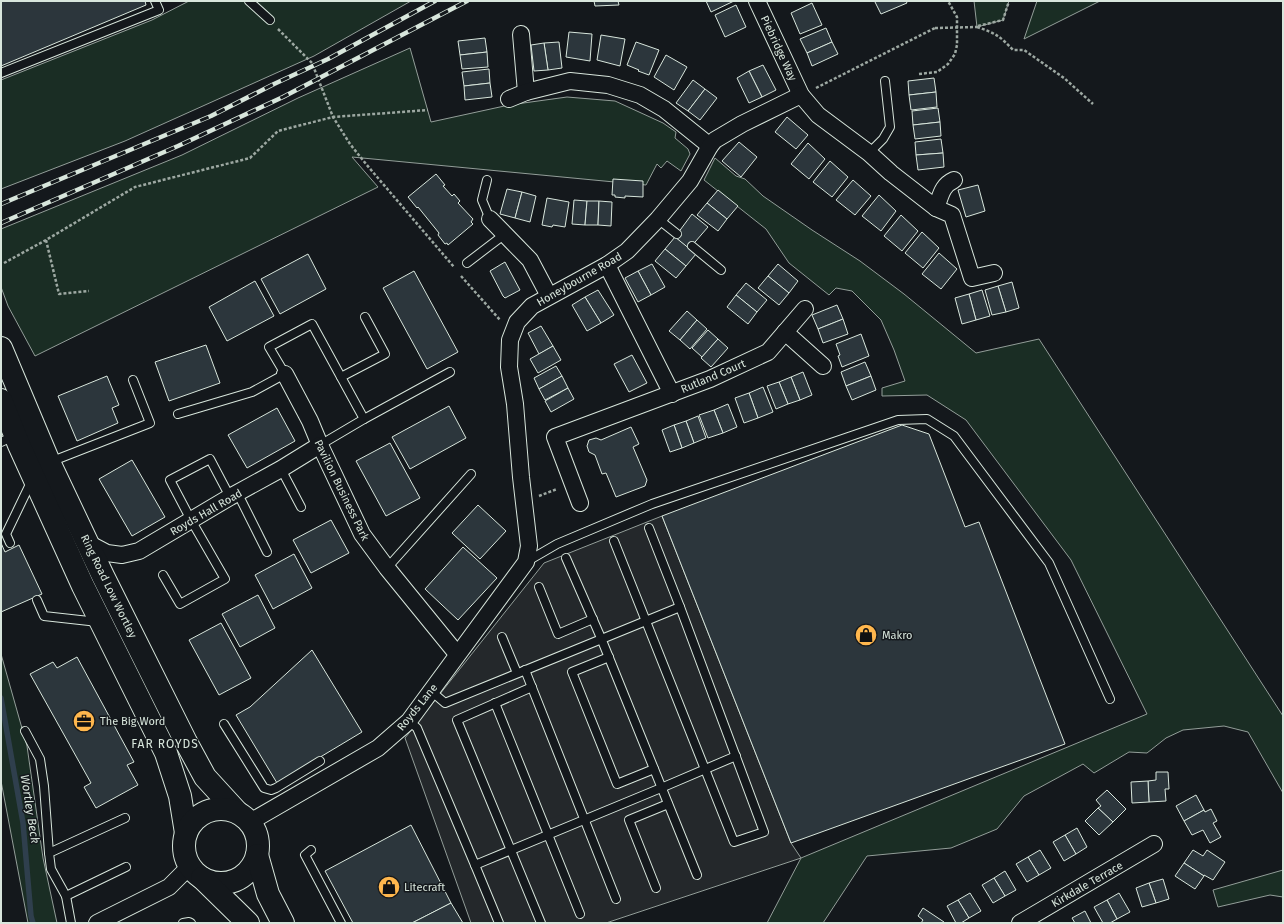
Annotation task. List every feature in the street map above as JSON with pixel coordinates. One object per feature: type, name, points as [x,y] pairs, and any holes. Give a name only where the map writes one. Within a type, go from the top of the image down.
[{"type":"highway","name":"Ring Road Low Wortley","points":[[1,348],[49,462],[103,576],[205,777],[243,817]]},
{"type":"highway","name":"Ring Road Low Wortley","points":[[1,400],[8,438],[34,477],[101,622],[166,753],[180,796],[186,833]]},
{"type":"highway","points":[[196,872],[213,882],[225,882],[236,879],[246,873],[253,864],[257,855],[258,842],[255,831],[243,817],[227,809],[210,810],[198,816],[186,833],[184,851],[196,872],[243,916],[248,923]]},
{"type":"highway","points":[[257,855],[268,894],[282,923]]},
{"type":"street","name":"Piebridge Way","points":[[757,1],[801,95],[818,115],[869,153],[891,173],[936,208],[952,215],[972,278],[994,273]]},
{"type":"street","points":[[521,34],[526,92]]},
{"type":"street","points":[[509,99],[526,92],[570,81],[608,85],[640,95],[664,109],[710,146]]},
{"type":"street","name":"Honeybourne Road","points":[[526,562],[529,546],[523,502],[516,404],[510,367],[510,340],[517,322],[532,306],[607,265],[627,251],[658,219],[690,181],[715,140],[742,124],[801,95]]},
{"type":"street","points":[[936,208],[942,190],[947,183],[954,180]]},
{"type":"street","points":[[490,219],[530,260],[549,296]]},
{"type":"street","name":"Rutland Court","points":[[607,265],[672,394],[710,379],[768,352],[804,309]]},
{"type":"street","points":[[785,332],[823,366]]},
{"type":"street","name":"Pavilion Business Park","points":[[285,374],[310,421],[362,534],[387,568],[457,654]]},
{"type":"street","points":[[580,503],[555,437],[672,394]]},
{"type":"street","name":"Royds Hall Road","points":[[88,544],[107,554],[122,555],[139,551],[234,495],[282,470],[320,445]]},
{"type":"street","name":"Royds Lane","points":[[243,817],[313,786],[378,748],[409,721],[526,562]]},
{"type":"street","name":"Kirkdale Terrace","points":[[1020,923],[1154,844]]},
{"type":"street","points":[[97,923],[196,872]]},
{"type":"lane","points":[[1,73],[159,10],[156,1]]},
{"type":"lane","points":[[250,1],[270,20]]},
{"type":"lane","points":[[869,153],[884,139],[890,127],[885,81]]},
{"type":"lane","points":[[487,180],[482,200],[490,219]]},
{"type":"lane","points":[[658,219],[677,234]]},
{"type":"lane","points":[[467,263],[505,234]]},
{"type":"lane","points":[[692,246],[721,270]]},
{"type":"lane","points":[[341,378],[385,354],[365,317]]},
{"type":"lane","points":[[178,414],[252,392],[285,374],[269,347],[312,324],[364,419]]},
{"type":"lane","points":[[320,445],[450,372]]},
{"type":"lane","points":[[49,462],[150,423],[133,380]]},
{"type":"lane","points":[[526,562],[557,544],[652,504],[898,420],[928,419],[954,436],[1049,563],[1110,699]]},
{"type":"lane","points":[[163,575],[180,604],[225,579],[170,480],[210,459],[234,495],[267,552]]},
{"type":"lane","points":[[282,470],[301,507]]},
{"type":"lane","points":[[387,568],[471,474]]},
{"type":"lane","points":[[10,543],[6,534],[34,477]]},
{"type":"lane","points":[[614,541],[734,842],[764,832],[649,528]]},
{"type":"lane","points":[[566,558],[602,638],[697,875]]},
{"type":"lane","points":[[539,587],[558,634],[593,619]]},
{"type":"lane","points":[[37,600],[44,616],[101,622]]},
{"type":"lane","points":[[431,691],[445,703],[680,607]]},
{"type":"lane","points":[[502,637],[521,672],[532,687],[616,899]]},
{"type":"lane","points":[[609,657],[572,672],[617,784],[654,769]]},
{"type":"lane","points":[[532,687],[457,720],[541,923]]},
{"type":"lane","points":[[495,703],[580,914]]},
{"type":"lane","points":[[409,721],[418,728],[499,923]]},
{"type":"lane","points":[[224,724],[264,788],[271,790],[276,788],[320,760]]},
{"type":"lane","points":[[25,731],[40,759],[44,786],[51,869],[66,896],[71,923]]},
{"type":"lane","points":[[475,865],[736,756]]},
{"type":"lane","points":[[304,770],[313,786]]},
{"type":"lane","points":[[656,888],[629,820],[668,804]]},
{"type":"lane","points":[[49,853],[124,818]]},
{"type":"lane","points":[[311,850],[305,855],[342,923]]},
{"type":"lane","points":[[66,896],[126,867]]},
{"type":"lane","points":[[183,923],[191,923]]},
{"type":"path","points":[[919,74],[936,72],[948,64],[955,54],[957,45],[956,17],[948,1]]},
{"type":"path","points":[[801,95],[935,28],[977,27],[1003,20],[1009,1]]},
{"type":"path","points":[[270,20],[312,63],[333,117],[350,144],[455,268]]},
{"type":"path","points":[[977,27],[993,32],[1002,38],[1013,50],[1024,50],[1064,78],[1093,104]]},
{"type":"path","points":[[4,263],[135,187],[250,158],[278,131],[333,117],[428,110]]},
{"type":"path","points":[[46,240],[59,294],[89,291]]},
{"type":"path","points":[[460,274],[508,330],[513,333]]},
{"type":"path","points":[[523,502],[573,484]]},
{"type":"green space","points":[[189,1],[411,1],[314,56],[125,141],[1,189],[1,80],[152,20]]},
{"type":"green space","points":[[974,1],[1009,1],[1003,20],[977,27]]},
{"type":"green space","points":[[1037,1],[1100,1],[1024,39]]},
{"type":"green space","points":[[410,48],[431,122],[509,105],[567,97],[615,101],[663,123],[676,132],[675,138],[688,149],[690,154],[681,171],[667,161],[661,168],[657,164],[646,185],[352,157],[378,187],[35,356],[8,306],[1,287],[1,229],[182,155],[298,98]]},
{"type":"green space","points":[[715,158],[736,176],[745,179],[763,196],[860,261],[904,294],[976,353],[1039,339],[1283,716],[1283,793],[1248,732],[1224,726],[1183,730],[1166,738],[1147,753],[1129,752],[1094,773],[1083,764],[1024,796],[997,829],[951,848],[867,856],[823,923],[767,923],[801,858],[1147,714],[1071,560],[966,420],[927,395],[882,396],[882,388],[905,381],[881,320],[852,291],[836,288],[829,295],[789,263],[766,229],[704,180]]},
{"type":"green space","points":[[1,654],[27,746],[43,858],[57,923],[28,923],[1,781]]},
{"type":"green space","points":[[1283,870],[1283,897],[1270,895],[1218,907],[1213,890]]},
{"type":"shaded area","points":[[662,516],[791,843],[801,858],[606,923],[471,923],[405,738],[544,563]]},
{"type":"building","points":[[1,1],[145,1],[146,5],[1,66]]},
{"type":"building","points":[[594,1],[618,1],[619,5],[595,6]]},
{"type":"building","points":[[706,1],[734,1],[711,12]]},
{"type":"building","points":[[906,1],[907,3],[881,14],[875,2]]},
{"type":"building","points":[[812,3],[822,25],[800,34],[791,13]]},
{"type":"building","points":[[736,5],[746,27],[725,37],[715,15]]},
{"type":"building","points":[[826,28],[832,42],[807,53],[800,39]]},
{"type":"building","points":[[569,32],[592,34],[590,61],[566,57]]},
{"type":"building","points":[[601,35],[625,39],[620,66],[597,60]]},
{"type":"building","points":[[485,38],[487,52],[460,55],[458,41]]},
{"type":"building","points":[[559,42],[562,68],[548,70],[544,43]]},
{"type":"building","points":[[636,42],[659,50],[649,75],[627,65]]},
{"type":"building","points":[[832,42],[838,54],[812,66],[807,53]]},
{"type":"building","points":[[544,43],[548,70],[534,71],[531,45]]},
{"type":"building","points":[[487,52],[488,67],[462,69],[460,55]]},
{"type":"building","points":[[666,55],[687,67],[674,90],[654,77]]},
{"type":"building","points":[[763,65],[776,90],[762,97],[749,71]]},
{"type":"building","points":[[489,69],[490,83],[464,86],[462,72]]},
{"type":"building","points":[[749,71],[762,97],[749,103],[737,78]]},
{"type":"building","points":[[934,78],[936,92],[909,95],[908,81]]},
{"type":"building","points":[[693,80],[705,89],[688,111],[676,103]]},
{"type":"building","points":[[490,83],[492,97],[465,100],[464,86]]},
{"type":"building","points":[[705,89],[717,98],[700,120],[688,111]]},
{"type":"building","points":[[936,92],[937,107],[911,110],[909,95]]},
{"type":"building","points":[[938,108],[940,122],[913,125],[912,111]]},
{"type":"building","points":[[787,117],[808,135],[796,149],[775,132]]},
{"type":"building","points":[[940,122],[941,136],[915,139],[913,125]]},
{"type":"building","points":[[941,139],[943,153],[916,155],[915,142]]},
{"type":"building","points":[[739,142],[757,157],[741,177],[722,161]]},
{"type":"building","points":[[808,143],[825,159],[809,179],[791,164]]},
{"type":"building","points":[[943,153],[944,167],[918,170],[916,155]]},
{"type":"building","points":[[830,161],[848,177],[832,197],[813,182]]},
{"type":"building","points":[[436,174],[445,185],[443,186],[452,196],[454,194],[460,201],[458,203],[473,219],[471,222],[473,224],[448,245],[447,243],[445,244],[438,235],[439,233],[408,197]]},
{"type":"building","points":[[613,179],[643,181],[643,197],[615,197],[615,195],[612,195]]},
{"type":"building","points":[[853,180],[871,196],[855,215],[836,200]]},
{"type":"building","points":[[978,185],[985,211],[966,217],[958,190]]},
{"type":"building","points":[[507,189],[522,192],[515,218],[500,214]]},
{"type":"building","points":[[718,190],[738,206],[727,219],[707,203]]},
{"type":"building","points":[[522,192],[536,196],[530,222],[515,218]]},
{"type":"building","points":[[879,195],[896,211],[881,231],[862,216]]},
{"type":"building","points":[[547,198],[569,202],[565,227],[542,225]]},
{"type":"building","points":[[574,200],[587,201],[585,225],[572,224]]},
{"type":"building","points":[[587,201],[599,201],[598,225],[585,225]]},
{"type":"building","points":[[599,201],[612,202],[611,226],[598,225]]},
{"type":"building","points":[[707,203],[727,219],[718,231],[697,215]]},
{"type":"building","points":[[692,214],[708,227],[689,249],[675,237]]},
{"type":"building","points":[[901,215],[918,231],[902,251],[884,236]]},
{"type":"building","points":[[922,232],[939,248],[923,268],[905,253]]},
{"type":"building","points":[[675,237],[696,254],[686,266],[665,249]]},
{"type":"building","points":[[665,249],[686,266],[676,278],[655,261]]},
{"type":"building","points":[[939,253],[957,269],[941,289],[922,274]]},
{"type":"building","points":[[308,254],[326,289],[280,314],[261,279]]},
{"type":"building","points":[[505,262],[520,290],[505,298],[490,271]]},
{"type":"building","points":[[652,264],[665,287],[651,295],[638,271]]},
{"type":"building","points":[[778,264],[798,281],[789,293],[768,276]]},
{"type":"building","points":[[414,271],[458,352],[427,369],[383,288]]},
{"type":"building","points":[[638,271],[651,295],[638,302],[625,278]]},
{"type":"building","points":[[768,276],[789,293],[779,305],[758,288]]},
{"type":"building","points":[[255,281],[274,316],[227,341],[209,307]]},
{"type":"building","points":[[1012,282],[1019,308],[1006,312],[998,286]]},
{"type":"building","points":[[746,283],[767,300],[757,312],[736,295]]},
{"type":"building","points":[[998,286],[1006,312],[992,315],[985,290]]},
{"type":"building","points":[[598,290],[614,315],[601,323],[585,297]]},
{"type":"building","points":[[982,290],[990,316],[976,320],[969,294]]},
{"type":"building","points":[[969,294],[976,320],[962,324],[955,298]]},
{"type":"building","points":[[736,295],[757,312],[748,324],[727,307]]},
{"type":"building","points":[[585,297],[601,323],[587,331],[572,305]]},
{"type":"building","points":[[837,305],[843,319],[818,329],[812,315]]},
{"type":"building","points":[[687,311],[697,320],[680,340],[669,331]]},
{"type":"building","points":[[843,319],[848,334],[823,343],[818,329]]},
{"type":"building","points":[[697,320],[707,329],[690,349],[680,340]]},
{"type":"building","points":[[541,326],[553,346],[539,354],[528,333]]},
{"type":"building","points":[[708,330],[718,339],[702,357],[692,348]]},
{"type":"building","points":[[861,334],[869,356],[842,367],[836,344]]},
{"type":"building","points":[[718,339],[728,348],[711,367],[701,358]]},
{"type":"building","points":[[206,345],[220,383],[169,401],[155,362]]},
{"type":"building","points":[[553,346],[561,360],[538,373],[530,359]]},
{"type":"building","points":[[632,355],[647,383],[629,392],[614,364]]},
{"type":"building","points":[[865,362],[871,376],[846,386],[841,372]]},
{"type":"building","points":[[556,366],[562,376],[539,389],[534,378]]},
{"type":"building","points":[[803,372],[812,395],[800,400],[791,377]]},
{"type":"building","points":[[107,376],[119,405],[112,408],[118,423],[77,441],[58,396]]},
{"type":"building","points":[[562,376],[568,388],[545,400],[539,389]]},
{"type":"building","points":[[871,376],[876,390],[852,400],[846,386]]},
{"type":"building","points":[[791,377],[800,400],[788,404],[779,382]]},
{"type":"building","points":[[779,382],[788,404],[776,409],[767,386]]},
{"type":"building","points":[[763,387],[773,412],[758,418],[749,393]]},
{"type":"building","points":[[568,388],[574,399],[551,412],[545,401]]},
{"type":"building","points":[[749,393],[758,418],[744,423],[735,398]]},
{"type":"building","points":[[728,404],[737,427],[723,433],[714,410]]},
{"type":"building","points":[[449,406],[466,438],[410,469],[392,437]]},
{"type":"building","points":[[277,408],[295,441],[247,468],[228,435]]},
{"type":"building","points":[[714,410],[723,433],[708,438],[699,415]]},
{"type":"building","points":[[698,416],[706,438],[694,443],[686,421]]},
{"type":"building","points":[[686,421],[694,443],[682,448],[674,425]]},
{"type":"building","points":[[674,425],[682,448],[670,452],[662,430]]},
{"type":"building","name":"Makro","points":[[902,425],[929,434],[965,527],[979,522],[1065,744],[791,843],[662,516]]},
{"type":"building","points":[[631,427],[639,444],[633,447],[647,480],[645,486],[616,497],[606,473],[602,474],[595,455],[589,452],[587,446],[589,440],[596,438],[601,440]]},
{"type":"building","points":[[390,443],[420,498],[386,516],[356,461]]},
{"type":"building","points":[[132,460],[165,517],[132,536],[99,479]]},
{"type":"building","points":[[478,505],[506,531],[480,559],[452,533]]},
{"type":"building","points":[[331,520],[349,553],[311,573],[293,540]]},
{"type":"building","points":[[1,543],[5,552],[19,545],[42,594],[1,612]]},
{"type":"building","points":[[463,547],[497,578],[458,620],[425,589]]},
{"type":"building","points":[[294,554],[312,588],[273,609],[255,575]]},
{"type":"building","points":[[258,595],[275,628],[240,647],[222,614]]},
{"type":"building","points":[[221,623],[251,678],[219,695],[189,640]]},
{"type":"building","points":[[312,650],[362,732],[277,783],[236,715],[250,707]]},
{"type":"building","name":"The Big Word","points":[[77,657],[134,762],[127,765],[138,785],[96,808],[84,787],[91,783],[30,674],[53,662],[57,668]]},
{"type":"building","points":[[1156,772],[1168,772],[1169,789],[1165,789],[1166,801],[1149,802],[1148,781],[1156,780]]},
{"type":"building","points":[[1148,781],[1149,802],[1132,803],[1131,782]]},
{"type":"building","points":[[1107,790],[1126,809],[1113,822],[1098,808],[1101,806],[1096,800]]},
{"type":"building","points":[[1196,795],[1204,810],[1184,821],[1176,806]]},
{"type":"building","points":[[1098,808],[1113,822],[1099,835],[1085,821]]},
{"type":"building","points":[[1211,809],[1217,821],[1213,823],[1221,837],[1210,843],[1203,830],[1192,835],[1184,821],[1204,810],[1205,812]]},
{"type":"building","name":"Litecraft","points":[[411,825],[451,903],[412,923],[353,923],[325,871]]},
{"type":"building","points":[[1077,828],[1087,847],[1076,854],[1065,835]]},
{"type":"building","points":[[1065,835],[1076,854],[1064,861],[1053,842]]},
{"type":"building","points":[[1040,850],[1051,868],[1039,875],[1028,857]]},
{"type":"building","points":[[1193,850],[1203,856],[1207,850],[1225,862],[1213,880],[1184,863]]},
{"type":"building","points":[[1028,857],[1039,875],[1027,882],[1016,864]]},
{"type":"building","points":[[1184,863],[1204,876],[1195,889],[1175,876]]},
{"type":"building","points":[[1005,871],[1016,890],[1005,896],[994,878]]},
{"type":"building","points":[[994,878],[1005,896],[993,903],[982,885]]},
{"type":"building","points":[[1163,879],[1169,899],[1156,903],[1149,883]]},
{"type":"building","points":[[1149,883],[1156,903],[1142,907],[1136,888]]},
{"type":"building","points":[[970,893],[981,911],[969,918],[958,900]]},
{"type":"building","points":[[1119,893],[1130,912],[1117,919],[1107,900]]},
{"type":"building","points":[[958,900],[969,918],[961,923],[956,923],[947,906]]},
{"type":"building","points":[[1107,900],[1117,919],[1110,923],[1103,923],[1094,907]]},
{"type":"building","points":[[451,903],[463,923],[412,923]]},
{"type":"building","points":[[923,908],[944,923],[921,923],[923,920],[918,916]]},
{"type":"building","points":[[1085,911],[1091,923],[1075,923],[1072,918]]},
{"type":"waterway","name":"Wortley Beck","points":[[1,698],[23,823],[31,916],[33,923]]},
{"type":"railway","points":[[1,204],[211,116],[328,59],[435,1]]},
{"type":"railway","points":[[1,223],[178,146],[283,97],[467,1]]},
{"type":"place","name":"Makro","points":[[866,635]]},
{"type":"place","name":"The Big Word","points":[[84,721]]},
{"type":"place","name":"Litecraft","points":[[389,887]]},
{"type":"district","name":"FAR ROYDS","points":[[165,744]]}]
